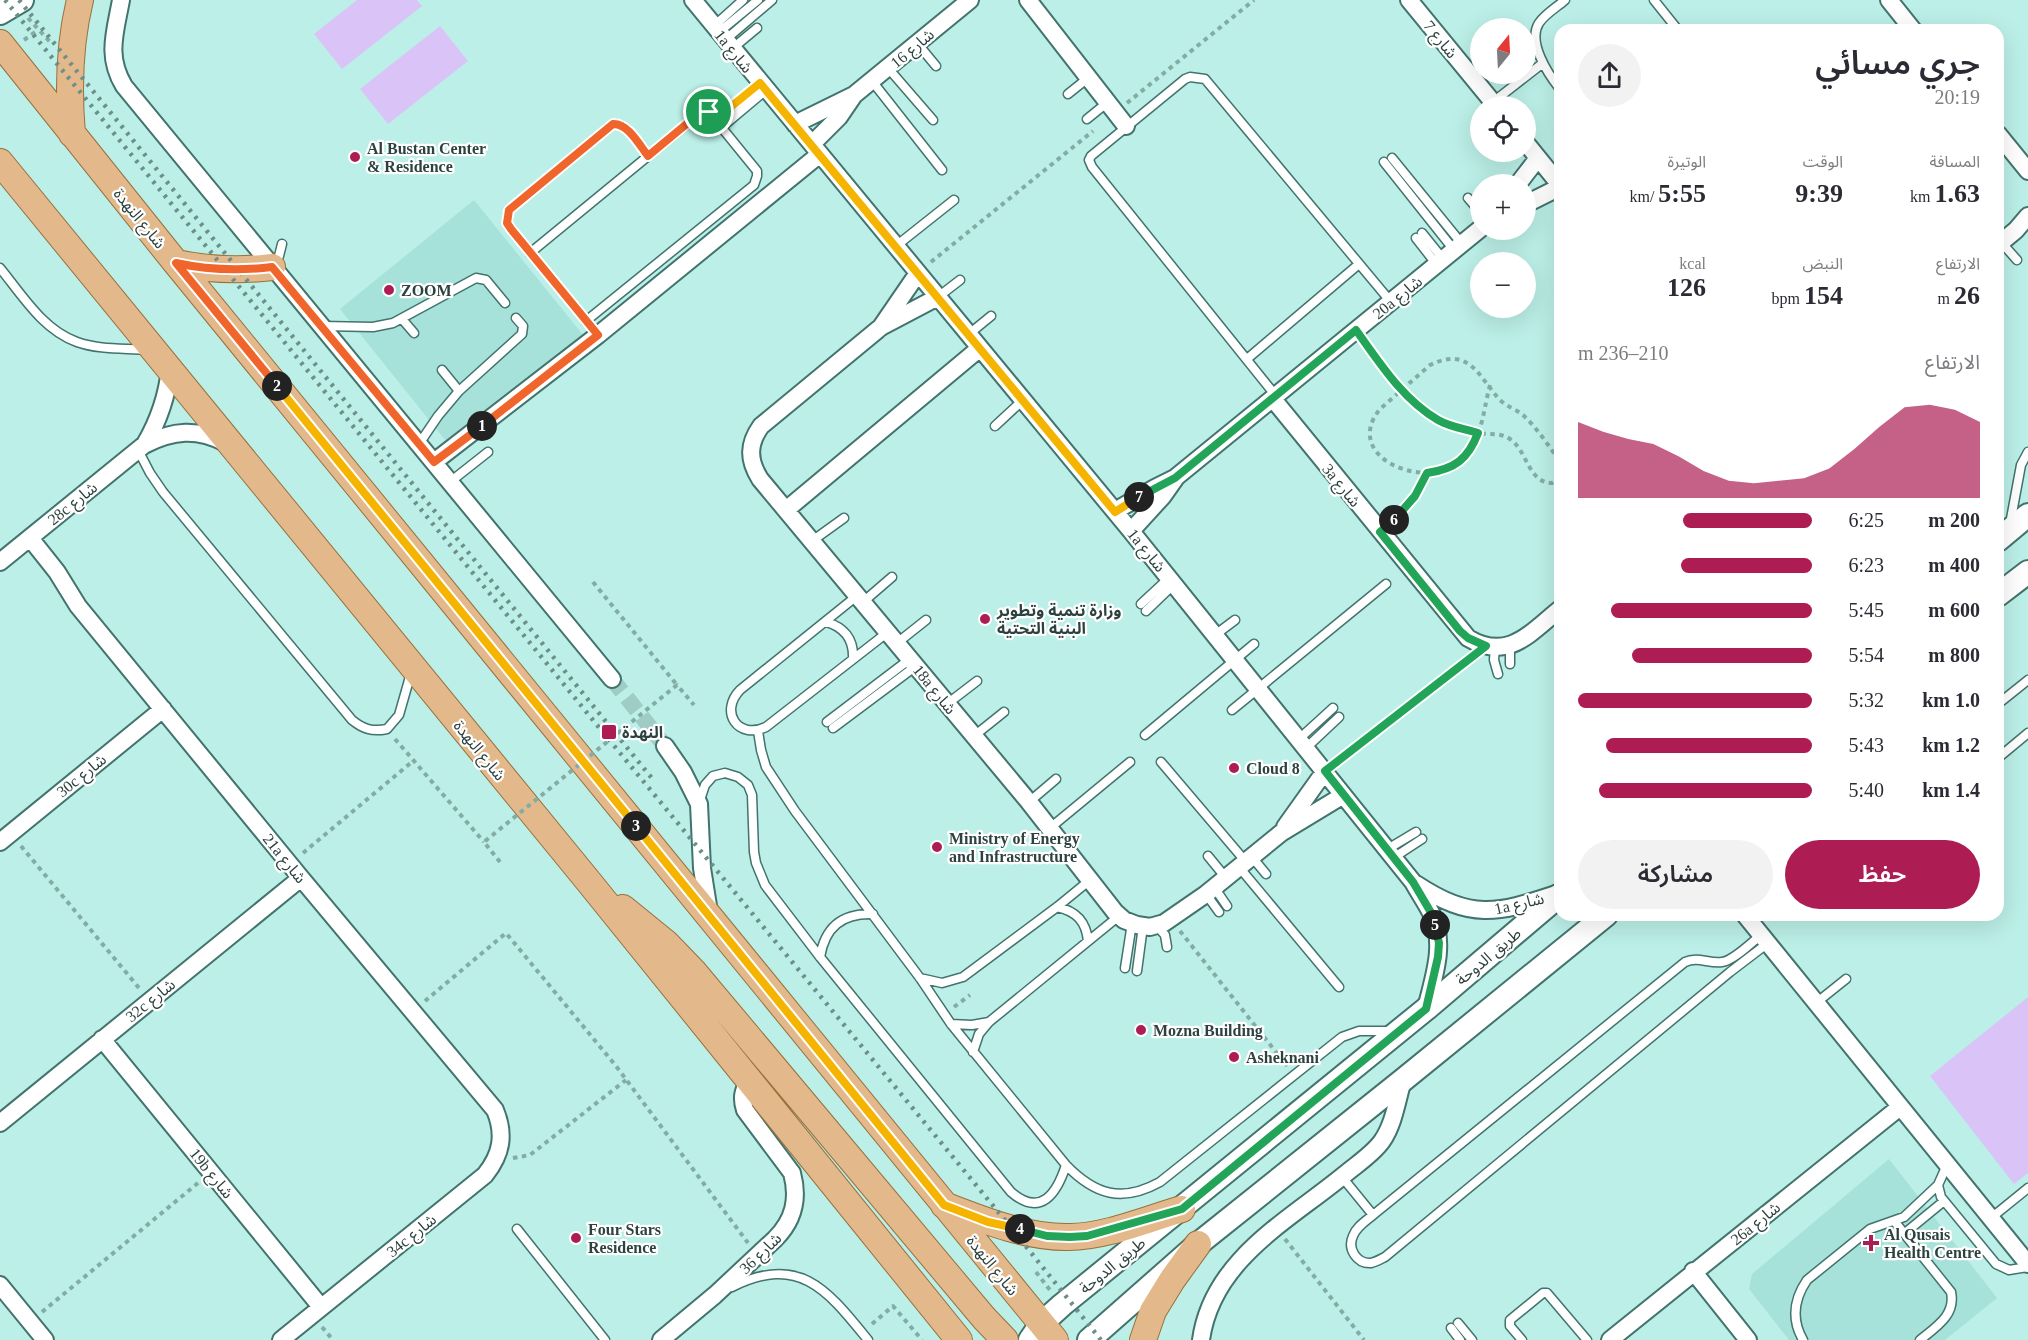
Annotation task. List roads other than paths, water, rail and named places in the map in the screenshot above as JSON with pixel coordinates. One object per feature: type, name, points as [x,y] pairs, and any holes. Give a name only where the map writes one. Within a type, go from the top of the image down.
[{"type":"main road","points":[[72,134],[69,76],[80,0]]},
{"type":"main road","name":"شارع النهدة","points":[[0,44],[944,1205],[1042,1334]]},
{"type":"main road","name":"شارع النهدة","points":[[0,162],[589,882],[959,1340]]},
{"type":"main road","points":[[176,263],[214,269],[253,270],[272,267]]},
{"type":"main road","points":[[2004,535],[2028,516]]},
{"type":"main road","points":[[2004,590],[2028,572]]},
{"type":"main road","points":[[589,882],[666,943],[694,972],[984,1318],[1005,1340]]},
{"type":"main road","name":"طريق الدوحة","points":[[1042,1334],[1062,1305],[1426,1009],[1554,899]]},
{"type":"main road","points":[[1089,1340],[1198,1244],[1599,921]]},
{"type":"main road","points":[[944,1205],[988,1222],[1047,1236],[1070,1237],[1087,1236],[1182,1209]]},
{"type":"main road","points":[[1143,1340],[1153,1311],[1198,1244]]},
{"type":"street","points":[[121,0],[113,58],[118,77],[132,97],[612,679]]},
{"type":"street","name":"1a شارع","points":[[693,0],[1131,531],[1413,882],[1433,916],[1439,943],[1426,1009]]},
{"type":"street","name":"شارع 16","points":[[795,124],[854,95],[970,0]]},
{"type":"street","points":[[1028,0],[1088,78],[1112,104],[1126,126]]},
{"type":"street","name":"شارع 7","points":[[1409,0],[1488,96]]},
{"type":"street","points":[[1888,0],[1908,24]]},
{"type":"street","name":"شارع 16","points":[[434,462],[598,335],[816,149],[854,95]]},
{"type":"street","points":[[2004,141],[2028,171]]},
{"type":"street","points":[[1536,155],[1554,178]]},
{"type":"street","points":[[1526,174],[1538,158]]},
{"type":"street","points":[[1536,199],[1554,189]]},
{"type":"street","points":[[2004,240],[2028,216]]},
{"type":"street","name":"20a شارع","points":[[1115,512],[1175,478],[1470,237]]},
{"type":"street","name":"18a شارع","points":[[881,327],[918,273]]},
{"type":"street","name":"18a شارع","points":[[938,297],[881,327],[761,426],[750,446],[753,469],[1029,802],[1090,880],[1144,922]]},
{"type":"street","points":[[786,510],[980,348]]},
{"type":"street","name":"28c شارع","points":[[141,447],[162,409],[162,360]]},
{"type":"street","name":"3a شارع","points":[[1274,397],[1460,631],[1468,638],[1497,646]]},
{"type":"street","name":"28c شارع","points":[[0,562],[141,447],[162,436],[180,432],[198,433],[215,438],[231,447]]},
{"type":"street","name":"20a شارع","points":[[1131,531],[1163,496],[1175,478]]},
{"type":"street","name":"21a شارع","points":[[25,541],[57,587],[78,606],[495,1110],[502,1137],[500,1151]]},
{"type":"street","points":[[1497,646],[1524,638],[1554,614]]},
{"type":"street","name":"30c شارع","points":[[5,837],[163,709]]},
{"type":"street","points":[[665,746],[683,772],[699,804],[702,868],[710,916]]},
{"type":"street","points":[[1281,833],[1325,771]]},
{"type":"street","points":[[1144,922],[1231,874],[1281,833],[1342,796]]},
{"type":"street","name":"32c شارع","points":[[0,1123],[301,878]]},
{"type":"street","name":"1a شارع","points":[[1413,882],[1449,903],[1465,909],[1483,911],[1518,907],[1554,896]]},
{"type":"street","points":[[1750,921],[2028,1266]]},
{"type":"street","name":"19b شارع","points":[[102,1039],[321,1307]]},
{"type":"street","name":"شارع 36","points":[[661,1340],[715,1295],[784,1230],[794,1209],[795,1185],[792,1173],[749,1115],[742,1100],[749,1080]]},
{"type":"street","points":[[1201,1340],[1208,1313],[1225,1278],[1251,1249],[1374,1150],[1386,1135],[1403,1080]]},
{"type":"street","name":"26a شارع","points":[[1610,1340],[1693,1271],[1900,1107]]},
{"type":"street","name":"34c شارع","points":[[281,1340],[485,1175],[494,1164],[500,1151]]},
{"type":"street","points":[[1693,1271],[1749,1340]]},
{"type":"street","points":[[0,1286],[45,1340]]},
{"type":"lane","points":[[723,36],[743,0]]},
{"type":"lane","points":[[723,36],[758,0]]},
{"type":"lane","points":[[723,36],[772,0]]},
{"type":"lane","points":[[1554,80],[1543,63],[1538,47],[1537,28],[1542,19],[1565,0]]},
{"type":"lane","points":[[1654,0],[1673,24]]},
{"type":"lane","points":[[723,36],[757,28]]},
{"type":"lane","points":[[917,44],[936,66]]},
{"type":"lane","points":[[1504,96],[1543,63]]},
{"type":"lane","points":[[888,68],[933,120]]},
{"type":"lane","points":[[1274,397],[1247,359],[1090,164],[1089,160],[1094,153],[1126,126],[1185,79],[1198,77],[1205,79],[1391,303]]},
{"type":"lane","points":[[1068,94],[1088,78]]},
{"type":"lane","points":[[872,81],[942,170]]},
{"type":"lane","points":[[719,123],[763,86]]},
{"type":"lane","points":[[1087,118],[1112,104]]},
{"type":"lane","points":[[531,253],[703,111],[709,112],[736,143],[757,171],[758,176],[754,184],[586,321]]},
{"type":"lane","points":[[598,335],[507,223],[509,210],[513,204],[613,124],[625,128],[648,156]]},
{"type":"lane","points":[[1388,160],[1449,254]]},
{"type":"lane","points":[[896,246],[954,200]]},
{"type":"lane","points":[[1419,236],[1449,254]]},
{"type":"lane","points":[[272,267],[279,256],[282,244]]},
{"type":"lane","points":[[2004,248],[2017,260]]},
{"type":"lane","points":[[1247,359],[1359,264]]},
{"type":"lane","points":[[0,268],[47,324],[62,335],[78,343],[162,360]]},
{"type":"lane","points":[[320,326],[373,327],[402,319],[476,278],[486,280],[505,303]]},
{"type":"lane","points":[[938,297],[960,280]]},
{"type":"lane","points":[[969,334],[991,316]]},
{"type":"lane","points":[[419,444],[459,391],[523,332],[523,327],[516,318]]},
{"type":"lane","points":[[402,319],[414,333]]},
{"type":"lane","points":[[442,370],[459,391]]},
{"type":"lane","points":[[995,426],[1023,400]]},
{"type":"lane","points":[[141,447],[150,472],[164,492],[352,720],[370,730],[387,729],[399,714],[413,667]]},
{"type":"lane","points":[[450,482],[488,452]]},
{"type":"lane","points":[[2004,532],[2021,465],[2028,452]]},
{"type":"lane","points":[[812,541],[844,518]]},
{"type":"lane","points":[[892,577],[826,622],[740,690],[733,697],[730,707],[732,717],[738,726],[758,731],[766,727],[853,659],[926,620]]},
{"type":"lane","points":[[1143,608],[1171,581]]},
{"type":"lane","points":[[1232,710],[1386,584]]},
{"type":"lane","points":[[1215,635],[1235,620]]},
{"type":"lane","points":[[826,622],[841,628],[848,635],[854,651],[853,659]]},
{"type":"lane","points":[[1145,735],[1254,644]]},
{"type":"lane","points":[[1497,646],[1510,664]]},
{"type":"lane","points":[[1497,646],[1494,660],[1498,674]]},
{"type":"lane","points":[[830,725],[913,662]]},
{"type":"lane","points":[[2004,696],[2028,680]]},
{"type":"lane","points":[[948,704],[977,681]]},
{"type":"lane","points":[[1302,743],[1332,708]]},
{"type":"lane","points":[[974,736],[1004,712]]},
{"type":"lane","points":[[1302,743],[1339,717]]},
{"type":"lane","points":[[758,731],[761,750],[770,776],[920,978],[951,1024],[1066,1165],[1086,1184],[1098,1190],[1123,1194],[1148,1189],[1160,1182],[1347,1034],[1359,1031],[1399,1031]]},
{"type":"lane","points":[[2004,753],[2028,733]]},
{"type":"lane","points":[[1050,828],[1130,762]]},
{"type":"lane","points":[[1161,762],[1231,874],[1227,906]]},
{"type":"lane","points":[[699,804],[705,785],[713,776],[725,773],[738,777],[748,785],[752,795],[754,852],[760,874],[772,894],[820,957],[1018,1198],[1036,1202],[1045,1200],[1058,1187],[1066,1165]]},
{"type":"lane","points":[[1029,802],[1056,779]]},
{"type":"lane","points":[[1390,854],[1416,832]]},
{"type":"lane","points":[[1390,854],[1422,839]]},
{"type":"lane","points":[[1208,856],[1231,874],[1339,987]]},
{"type":"lane","points":[[1231,874],[1266,874]]},
{"type":"lane","points":[[1219,912],[1231,874]]},
{"type":"lane","points":[[920,978],[942,982],[963,977],[1090,880]]},
{"type":"lane","points":[[1057,907],[1076,914],[1087,931],[1088,941]]},
{"type":"lane","points":[[820,957],[825,939],[837,924],[848,917],[873,914]]},
{"type":"lane","points":[[974,1052],[979,1034],[989,1022],[1088,941],[1144,922]]},
{"type":"lane","points":[[1144,922],[1165,935],[1167,947]]},
{"type":"lane","points":[[1125,968],[1144,922]]},
{"type":"lane","points":[[1137,971],[1144,922]]},
{"type":"lane","points":[[1764,939],[1730,972],[1385,1257],[1370,1263],[1362,1262],[1356,1257],[1352,1250],[1353,1234],[1373,1215],[1685,962],[1696,959],[1722,962],[1764,939]]},
{"type":"lane","points":[[1722,962],[1730,972]]},
{"type":"lane","points":[[1816,1003],[1846,979]]},
{"type":"lane","points":[[951,1024],[972,1025],[989,1022]]},
{"type":"lane","points":[[1803,1340],[1796,1322],[1795,1311],[1796,1300],[1807,1280],[1870,1229],[1904,1217],[1938,1185],[1947,1164]]},
{"type":"lane","points":[[1342,1177],[1373,1215]]},
{"type":"lane","points":[[1938,1185],[1939,1194],[1944,1201],[1996,1264],[2009,1270],[2028,1266]]},
{"type":"lane","points":[[1991,1218],[2028,1188]]},
{"type":"lane","points":[[1905,1233],[1944,1201]]},
{"type":"lane","points":[[1895,1222],[1948,1286],[1953,1298],[1947,1317],[1920,1340]]},
{"type":"lane","points":[[517,1229],[605,1340]]},
{"type":"lane","points":[[715,1295],[762,1275],[775,1274],[801,1278],[813,1283],[833,1298],[865,1336]]},
{"type":"lane","points":[[1522,1340],[1510,1326],[1510,1320],[1547,1293],[1587,1340]]},
{"type":"lane","points":[[1460,1340],[1455,1326],[1472,1340]]},
{"type":"tunnel","points":[[612,679],[665,746]]},
{"type":"railway","points":[[5,0],[1101,1340]]},
{"type":"railway","points":[[19,0],[655,782]]},
{"type":"place","name":"Al Bustan Center & Residence","points":[[355,157]]},
{"type":"place","name":"ZOOM","points":[[389,290]]},
{"type":"place","name":"وزارة تنمية وتطوير البنية التحتية","points":[[985,619]]},
{"type":"place","name":"النهدة","points":[[609,732]]},
{"type":"place","name":"Cloud 8","points":[[1234,768]]},
{"type":"place","name":"Ministry of Energy and Infrastructure","points":[[937,847]]},
{"type":"place","name":"Mozna Building","points":[[1141,1030]]},
{"type":"place","name":"Asheknani","points":[[1234,1057]]},
{"type":"place","name":"Four Stars Residence","points":[[576,1238]]},
{"type":"place","name":"Al Qusais Health Centre","points":[[1871,1243]]}]
